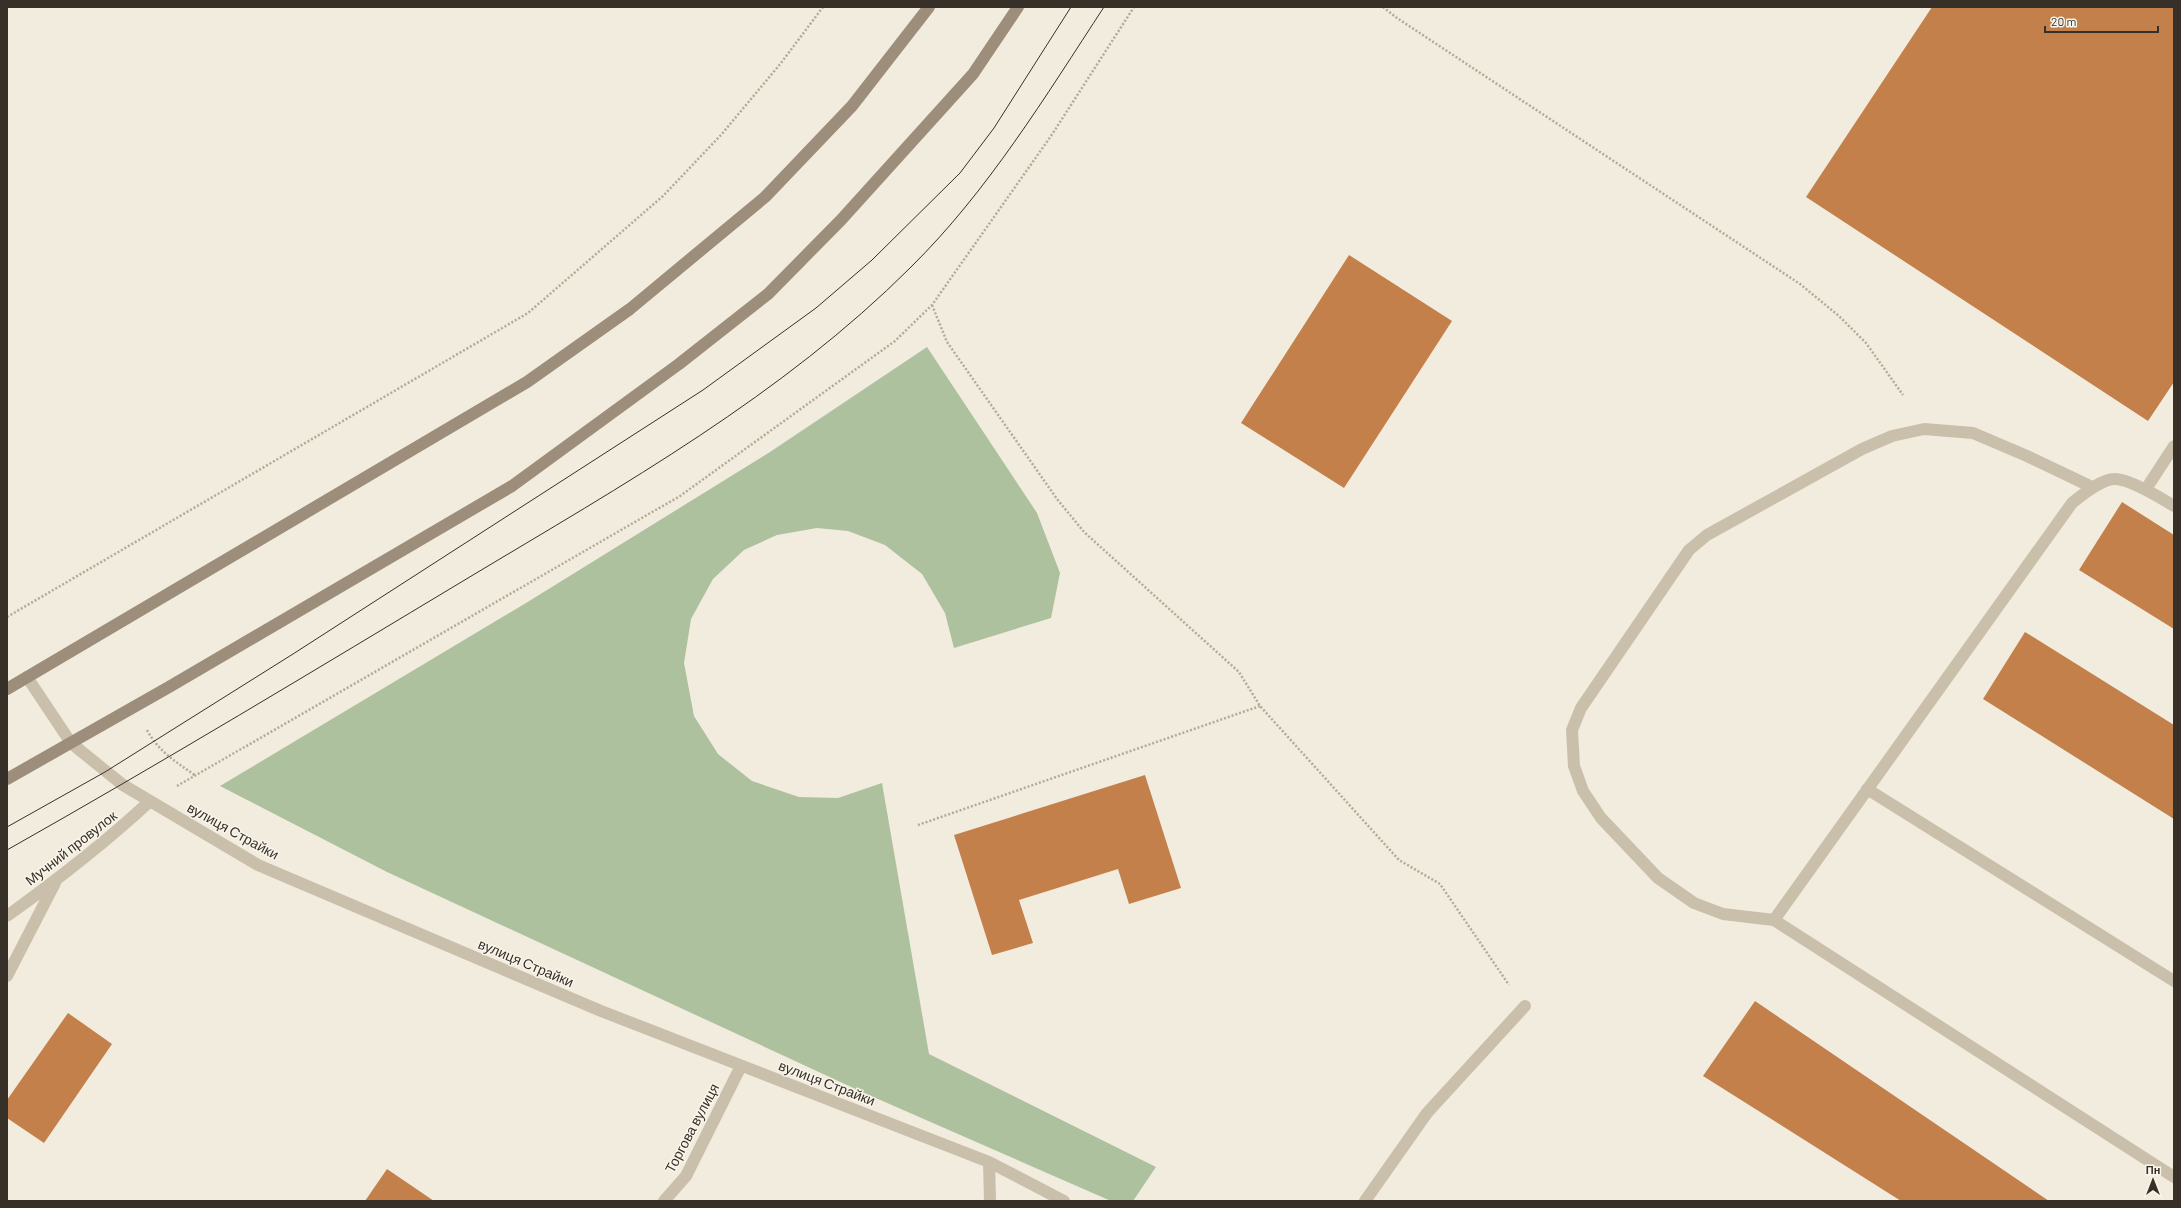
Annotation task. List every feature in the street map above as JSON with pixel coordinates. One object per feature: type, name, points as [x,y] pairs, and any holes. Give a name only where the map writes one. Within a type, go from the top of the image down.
[{"type":"main road","points":[[7,689],[528,382],[630,310],[765,198],[852,106],[929,7]]},
{"type":"main road","points":[[7,779],[512,486],[679,364],[768,294],[841,220],[973,74],[1018,7]]},
{"type":"street","points":[[2092,488],[2027,456],[1973,433],[1924,429],[1892,436],[1862,449],[1707,535],[1689,550],[1581,708],[1572,730],[1574,766],[1583,791],[1601,818],[1658,878],[1694,903],[1723,914],[1774,920],[2174,1177]]},
{"type":"street","points":[[2146,489],[2174,446]]},
{"type":"street","points":[[1774,920],[2072,503],[2092,488],[2115,479],[2146,489],[2174,506]]},
{"type":"street","name":"вулиця Страйки","points":[[27,677],[71,743],[105,772],[150,801],[258,865],[601,1011],[989,1162],[1064,1201]]},
{"type":"street","points":[[1867,789],[2174,981]]},
{"type":"street","name":"Мучний провулок","points":[[7,916],[56,881],[122,828],[150,801]]},
{"type":"street","points":[[7,976],[56,881]]},
{"type":"street","points":[[1365,1201],[1427,1113],[1524,1006]]},
{"type":"street","name":"Торгова вулиця","points":[[664,1201],[686,1176],[741,1066]]},
{"type":"street","points":[[989,1162],[990,1201]]},
{"type":"path","points":[[7,617],[528,313],[663,196],[720,135],[781,63],[823,7]]},
{"type":"path","points":[[150,801],[196,776],[680,496],[896,341],[932,305],[1051,136],[1134,7]]},
{"type":"path","points":[[1383,7],[1397,18],[1800,284],[1839,316],[1866,343],[1903,395]]},
{"type":"path","points":[[932,305],[947,342],[1058,499],[1084,532],[1239,672],[1260,706],[1400,860],[1440,884],[1524,1006]]},
{"type":"path","points":[[918,825],[1260,706]]},
{"type":"path","points":[[144,724],[154,742],[169,757],[196,776]]},
{"type":"green space","points":[[927,347],[1037,513],[1060,573],[1051,618],[954,648],[945,613],[922,574],[885,545],[848,531],[817,528],[777,535],[744,550],[713,579],[691,619],[684,663],[694,716],[718,754],[752,781],[799,797],[838,798],[882,783],[929,1054],[1156,1167],[1133,1201],[1111,1201],[862,1092],[387,872],[220,786],[526,603],[770,452]]},
{"type":"building","points":[[1932,7],[2174,7],[2174,382],[2148,421],[1806,197]]},
{"type":"building","points":[[1349,255],[1452,321],[1344,488],[1241,423]]},
{"type":"building","points":[[2122,502],[2174,535],[2174,629],[2079,570]]},
{"type":"building","points":[[2025,632],[2174,725],[2174,819],[1983,699]]},
{"type":"building","points":[[1145,775],[1181,888],[1129,904],[1118,869],[1019,900],[1033,943],[992,955],[954,835]]},
{"type":"building","points":[[1755,1001],[2049,1201],[1901,1201],[1703,1076]]},
{"type":"building","points":[[68,1013],[112,1044],[44,1143],[7,1118],[7,1100]]},
{"type":"building","points":[[387,1169],[434,1201],[365,1201]]},
{"type":"tram line","points":[[7,827],[105,772],[293,654],[703,390],[816,308],[872,260],[960,173],[994,128],[1071,7]]},
{"type":"tram line","points":[[7,850],[239,716],[585,508],[700,436],[810,357],[862,313],[911,267],[939,238],[965,207],[1014,142],[1104,7]]}]
